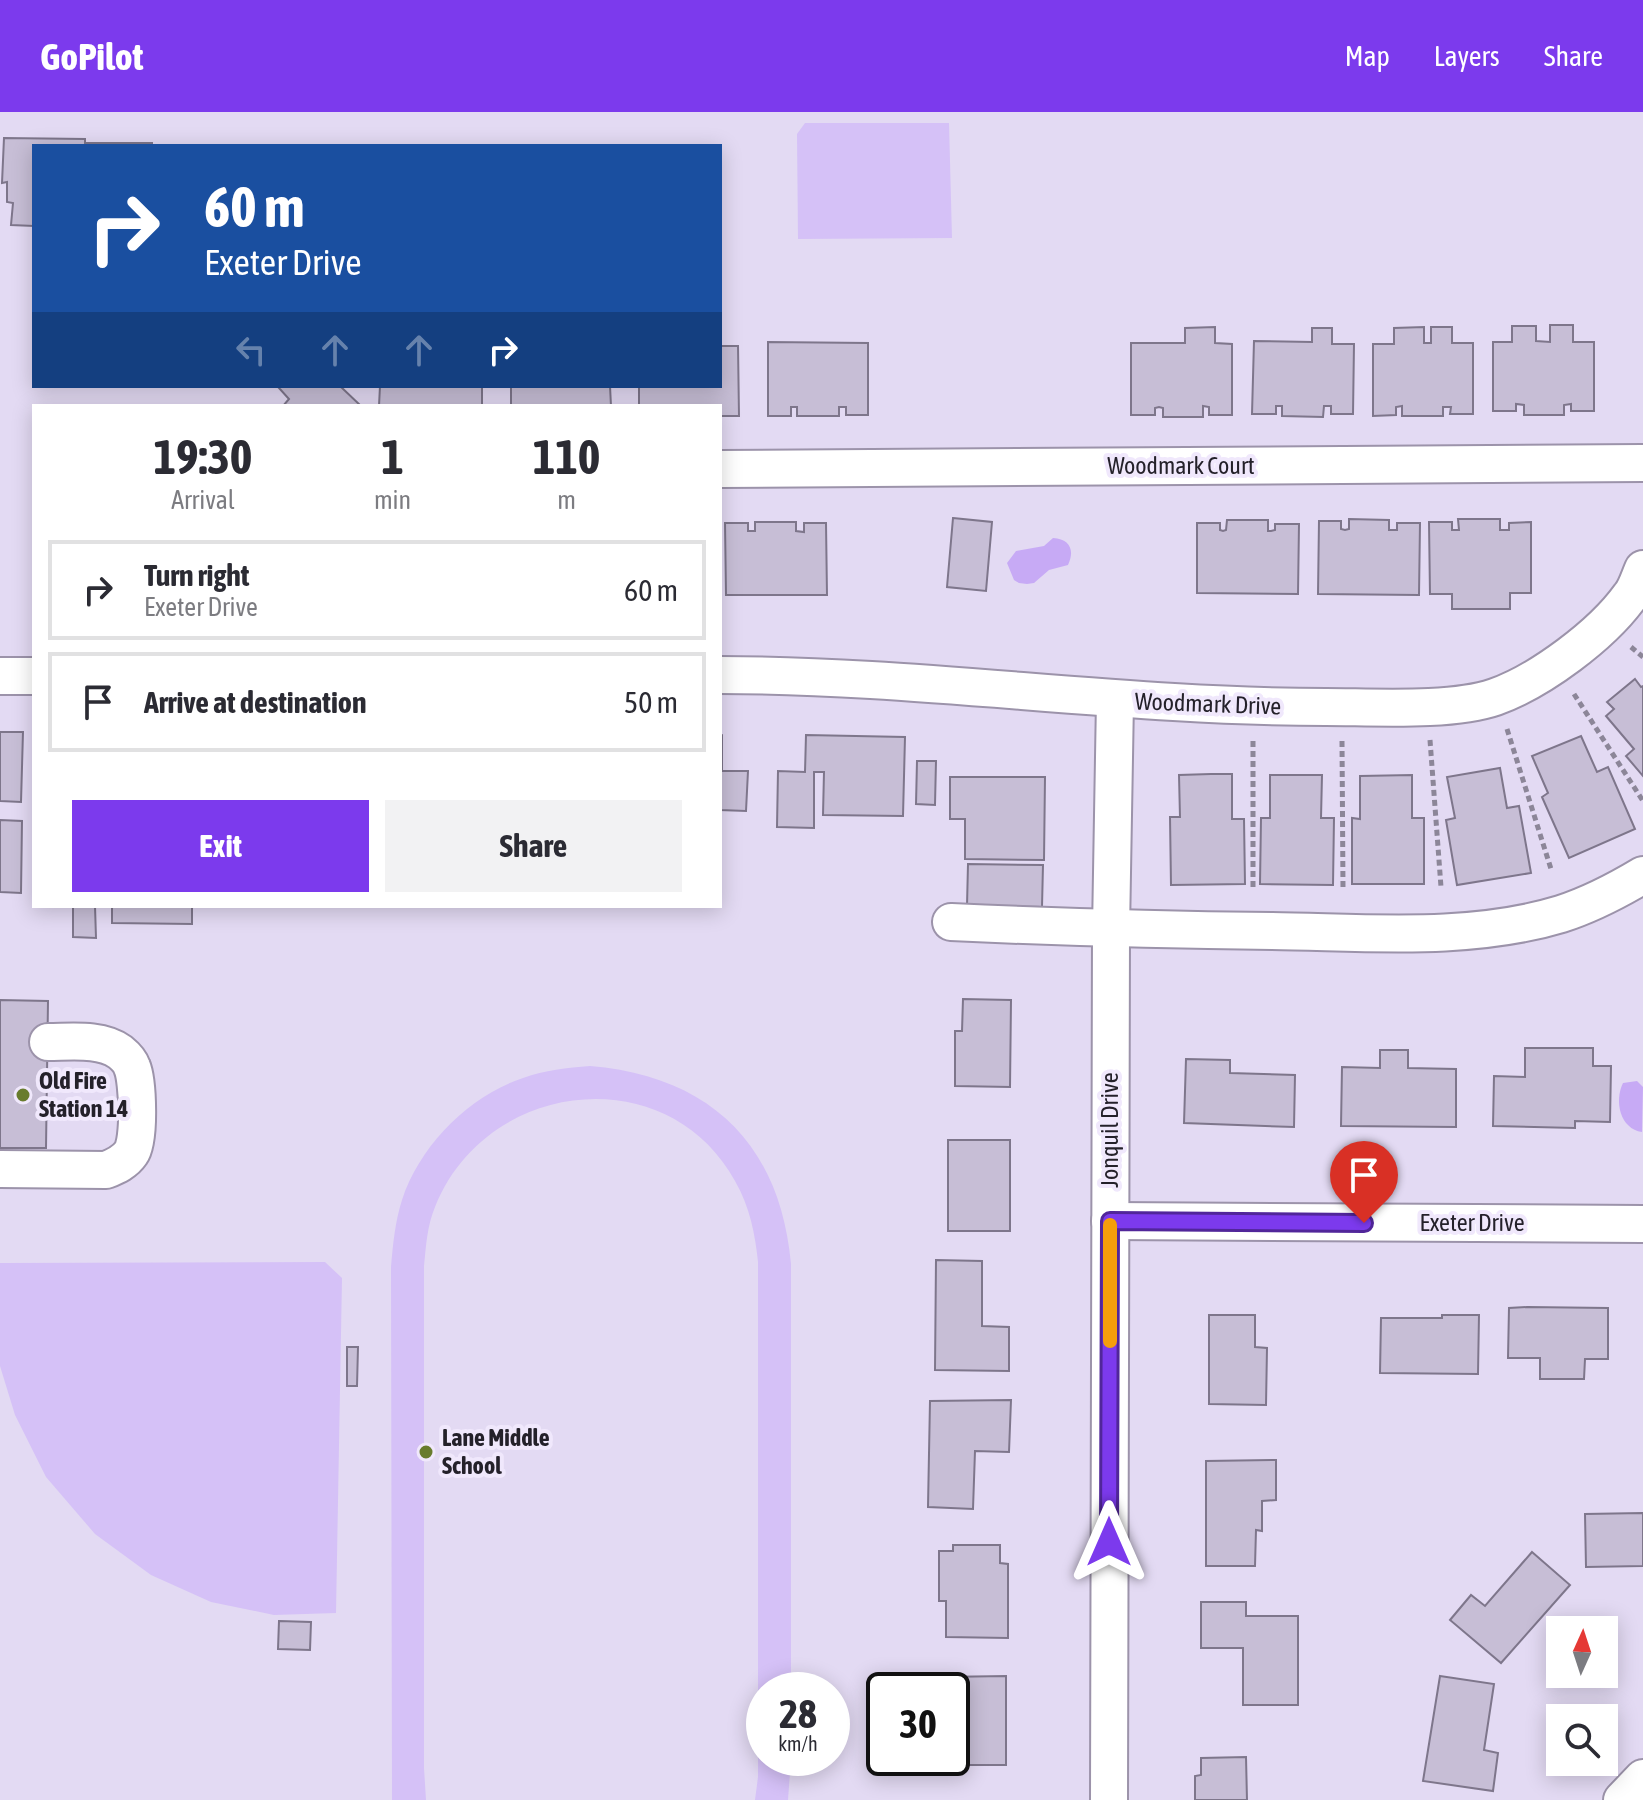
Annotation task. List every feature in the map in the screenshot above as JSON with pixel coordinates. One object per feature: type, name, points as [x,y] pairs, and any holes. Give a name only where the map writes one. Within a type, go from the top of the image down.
[{"type":"street","name":"Woodmark Court","points":[[722,469],[1643,463]]},
{"type":"street","name":"Woodmark Drive","points":[[722,675],[821,676],[1115,700],[1261,707],[1413,707],[1493,698],[1531,680],[1599,629],[1631,596],[1643,569]]},
{"type":"street","points":[[0,676],[32,676]]},
{"type":"street","name":"Jonquil Drive","points":[[1109,1800],[1111,930],[1115,700]]},
{"type":"street","points":[[951,922],[1111,930],[1432,932],[1489,928],[1561,914],[1643,875]]},
{"type":"street","points":[[0,1169],[106,1170],[121,1164],[133,1151],[135,1084],[132,1066],[124,1055],[111,1046],[48,1042]]},
{"type":"street","name":"Exeter Drive","points":[[1110,1221],[1643,1224]]},
{"type":"street","points":[[1622,1800],[1643,1778]]},
{"type":"path","points":[[1630,646],[1643,657]]},
{"type":"path","points":[[1574,693],[1643,801]]},
{"type":"path","points":[[1506,728],[1551,869]]},
{"type":"path","points":[[1430,739],[1441,887]]},
{"type":"path","points":[[1253,740],[1253,887]]},
{"type":"path","points":[[1342,740],[1343,888]]},
{"type":"shaded area","points":[[805,123],[949,123],[952,238],[798,239],[797,134]]},
{"type":"shaded area","points":[[1053,538],[1070,546],[1068,565],[1049,570],[1034,583],[1014,580],[1007,563],[1016,551],[1044,546]]},
{"type":"shaded area","points":[[590,1066],[632,1072],[670,1084],[703,1101],[731,1123],[754,1151],[772,1183],[784,1221],[791,1264],[791,1672],[758,1672],[758,1262],[748,1211],[740,1191],[705,1141],[666,1115],[623,1101],[578,1100],[534,1110],[493,1132],[459,1164],[430,1221],[424,1266],[426,1800],[392,1800],[391,1267],[400,1208],[421,1160],[449,1125],[503,1086],[548,1071]]},
{"type":"shaded area","points":[[1637,1081],[1643,1087],[1642,1132],[1628,1126],[1619,1106],[1623,1083]]},
{"type":"shaded area","points":[[325,1262],[342,1278],[336,1613],[274,1615],[211,1602],[151,1575],[95,1534],[46,1477],[15,1415],[0,1366],[0,1263]]},
{"type":"shaded area","points":[[790,1776],[788,1800],[755,1800],[758,1777]]},
{"type":"building","points":[[4,138],[152,143],[32,144],[32,226],[11,225],[13,203],[7,202],[7,182],[2,183]]},
{"type":"building","points":[[1550,325],[1573,325],[1573,342],[1594,342],[1594,411],[1571,411],[1571,404],[1564,405],[1564,415],[1524,415],[1524,405],[1516,404],[1516,411],[1493,411],[1493,342],[1512,342],[1512,326],[1536,326],[1536,341],[1550,342]]},
{"type":"building","points":[[1215,327],[1215,343],[1232,344],[1232,415],[1209,415],[1209,407],[1203,406],[1203,417],[1163,417],[1163,408],[1159,407],[1155,408],[1155,415],[1131,415],[1131,343],[1185,343],[1185,328]]},
{"type":"building","points":[[1424,327],[1424,343],[1431,343],[1431,327],[1452,327],[1452,343],[1473,343],[1473,414],[1450,414],[1451,407],[1443,407],[1443,416],[1402,416],[1402,406],[1396,407],[1396,415],[1373,416],[1373,344],[1394,344],[1394,328]]},
{"type":"building","points":[[1312,328],[1332,328],[1332,344],[1354,344],[1353,414],[1331,414],[1331,406],[1324,406],[1323,417],[1282,416],[1282,406],[1276,406],[1276,414],[1252,414],[1254,341],[1312,342]]},
{"type":"building","points":[[768,342],[868,343],[868,415],[846,415],[846,407],[839,407],[839,416],[797,416],[797,407],[791,407],[791,416],[768,416]]},
{"type":"building","points":[[722,346],[738,346],[739,416],[722,416],[722,404],[639,404],[639,388],[722,388]]},
{"type":"building","points":[[279,388],[342,388],[359,404],[285,404],[289,399]]},
{"type":"building","points":[[380,388],[482,388],[482,404],[379,404]]},
{"type":"building","points":[[511,388],[610,388],[611,404],[511,404]]},
{"type":"building","points":[[953,518],[992,522],[986,591],[947,587]]},
{"type":"building","points":[[1349,519],[1389,520],[1389,530],[1397,530],[1397,523],[1420,523],[1419,595],[1318,594],[1319,521],[1341,521],[1341,529],[1345,530],[1349,529]]},
{"type":"building","points":[[1458,519],[1500,519],[1500,530],[1509,530],[1509,523],[1531,522],[1531,593],[1510,593],[1510,609],[1452,609],[1452,594],[1430,594],[1429,522],[1452,522],[1452,530],[1459,530]]},
{"type":"building","points":[[1227,520],[1268,520],[1268,531],[1275,530],[1275,524],[1299,524],[1298,594],[1197,593],[1197,523],[1220,523],[1220,530],[1223,531],[1226,530]]},
{"type":"building","points":[[755,522],[796,522],[796,531],[804,532],[804,523],[826,523],[827,595],[726,595],[725,523],[748,523],[748,531],[755,531]]},
{"type":"building","points":[[1635,679],[1643,686],[1643,776],[1626,756],[1634,749],[1606,716],[1614,709],[1607,702]]},
{"type":"building","points":[[0,732],[23,732],[21,802],[0,801]]},
{"type":"building","points":[[806,735],[905,737],[903,816],[823,815],[824,772],[814,772],[814,828],[777,827],[778,771],[805,772]]},
{"type":"building","points":[[1581,736],[1597,772],[1608,767],[1635,829],[1569,858],[1542,797],[1548,793],[1532,756]]},
{"type":"building","points":[[917,761],[936,761],[935,805],[916,804]]},
{"type":"building","points":[[1500,768],[1507,808],[1519,806],[1531,873],[1457,885],[1446,820],[1455,818],[1447,777]]},
{"type":"building","points":[[722,771],[748,771],[746,811],[722,810]]},
{"type":"building","points":[[1232,774],[1232,819],[1244,819],[1245,884],[1171,885],[1170,817],[1180,817],[1179,775]]},
{"type":"building","points":[[1270,775],[1322,775],[1321,818],[1334,818],[1333,885],[1260,884],[1261,818],[1270,818]]},
{"type":"building","points":[[1412,775],[1412,818],[1424,818],[1424,884],[1352,884],[1352,818],[1360,819],[1360,776]]},
{"type":"building","points":[[950,777],[1045,777],[1044,860],[965,859],[965,819],[950,819]]},
{"type":"building","points":[[0,820],[22,821],[21,893],[0,892]]},
{"type":"building","points":[[968,864],[1043,865],[1042,907],[967,906]]},
{"type":"building","points":[[73,908],[95,908],[96,938],[73,937]]},
{"type":"building","points":[[112,908],[192,908],[192,924],[112,923]]},
{"type":"building","points":[[963,999],[1011,1000],[1010,1087],[955,1086],[955,1031],[962,1031]]},
{"type":"building","name":"Old Fire Station 14","points":[[0,1000],[48,1001],[46,1148],[0,1148]]},
{"type":"building","points":[[1525,1048],[1593,1048],[1593,1066],[1611,1066],[1610,1122],[1575,1121],[1575,1128],[1493,1126],[1494,1076],[1525,1077]]},
{"type":"building","points":[[1380,1050],[1408,1050],[1408,1068],[1456,1069],[1456,1127],[1341,1126],[1342,1067],[1380,1068]]},
{"type":"building","points":[[1186,1059],[1230,1060],[1230,1073],[1295,1075],[1294,1127],[1184,1123]]},
{"type":"building","points":[[948,1140],[1010,1140],[1010,1231],[948,1231]]},
{"type":"building","points":[[936,1260],[982,1261],[982,1326],[1009,1327],[1009,1371],[935,1370]]},
{"type":"building","points":[[1509,1308],[1608,1308],[1608,1359],[1585,1359],[1584,1379],[1540,1379],[1540,1358],[1508,1358]]},
{"type":"building","points":[[1209,1315],[1255,1315],[1255,1347],[1267,1348],[1266,1405],[1209,1404]]},
{"type":"building","points":[[1442,1315],[1479,1315],[1478,1374],[1380,1373],[1381,1318],[1442,1318]]},
{"type":"building","points":[[347,1347],[358,1347],[357,1386],[347,1386]]},
{"type":"building","points":[[1011,1400],[1009,1452],[975,1451],[973,1509],[928,1507],[930,1401]]},
{"type":"building","points":[[1276,1460],[1276,1500],[1262,1501],[1262,1531],[1256,1530],[1255,1566],[1206,1566],[1206,1461]]},
{"type":"building","points":[[1643,1513],[1643,1566],[1586,1567],[1585,1514]]},
{"type":"building","points":[[953,1545],[1000,1545],[1000,1563],[1008,1564],[1008,1638],[946,1637],[946,1601],[939,1601],[939,1551],[953,1551]]},
{"type":"building","points":[[1532,1552],[1570,1585],[1501,1663],[1450,1620],[1471,1595],[1485,1606]]},
{"type":"building","points":[[1201,1602],[1246,1602],[1246,1616],[1298,1616],[1298,1705],[1243,1705],[1243,1648],[1201,1648]]},
{"type":"building","points":[[279,1621],[311,1622],[310,1650],[278,1649]]},
{"type":"building","points":[[1006,1676],[1006,1765],[970,1765],[970,1677]]},
{"type":"building","points":[[1440,1676],[1494,1684],[1484,1750],[1498,1753],[1493,1791],[1423,1781]]},
{"type":"building","points":[[1246,1757],[1247,1800],[1195,1800],[1195,1776],[1201,1775],[1201,1758]]},
{"type":"slow traffic","points":[[1110,1225],[1110,1341]]},
{"type":"place","name":"Old Fire Station 14","points":[[23,1095]]},
{"type":"place","name":"Lane Middle School","points":[[426,1452]]},
{"type":"route","points":[[1109,1542],[1110,1221],[1364,1223]]}]
